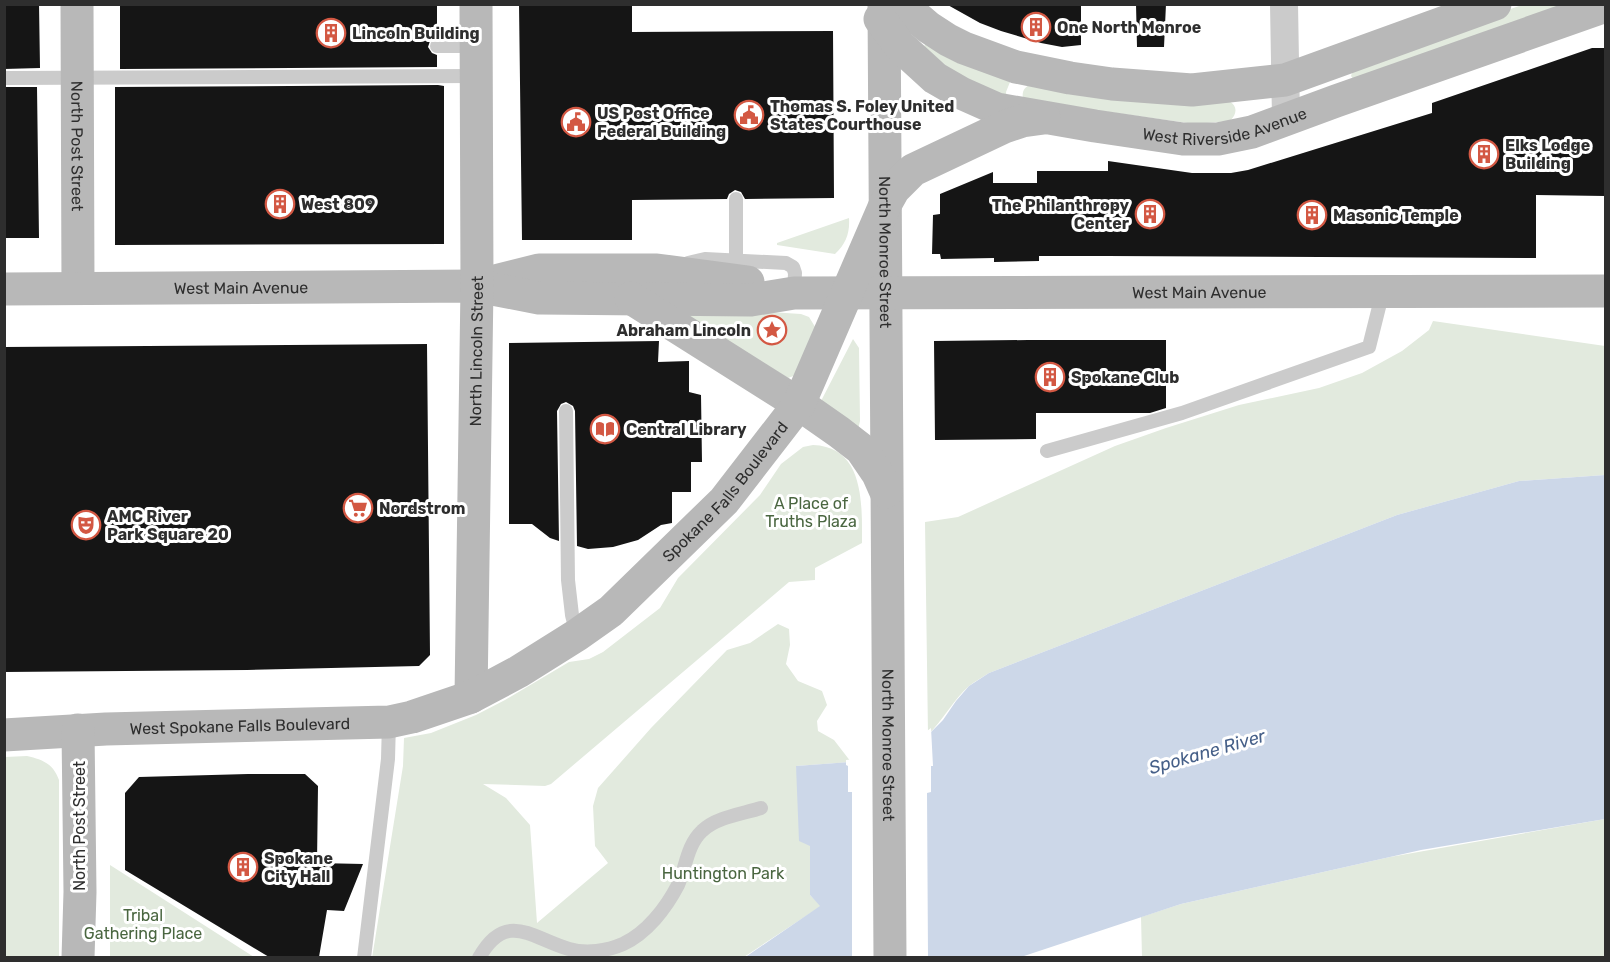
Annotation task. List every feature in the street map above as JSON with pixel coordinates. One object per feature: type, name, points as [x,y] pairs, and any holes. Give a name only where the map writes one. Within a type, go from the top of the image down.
[{"type":"main road","name":"North Post Street","points":[[77,4],[78,288]]},
{"type":"main road","name":"North Lincoln Street","points":[[471,697],[477,286],[476,4]]},
{"type":"main road","name":"West Riverside Avenue","points":[[885,10],[928,27],[964,48],[1016,67],[1112,84],[1192,90],[1285,80],[1495,4]]},
{"type":"main road","name":"West Riverside Avenue","points":[[885,10],[915,62],[935,78],[997,109],[1183,139],[1218,139],[1252,132],[1605,6]]},
{"type":"main road","name":"North Monroe Street","points":[[885,10],[890,957]]},
{"type":"main road","points":[[1044,118],[1014,101],[1010,91],[1016,81],[1051,75]]},
{"type":"main road","points":[[885,205],[894,189],[913,170],[1004,127],[1022,121],[1044,118]]},
{"type":"main road","name":"Spokane Falls Boulevard","points":[[471,697],[518,672],[611,611],[724,501],[799,404],[885,205]]},
{"type":"main road","name":"West Main Avenue","points":[[477,286],[539,270],[657,270],[752,283],[794,293]]},
{"type":"main road","name":"West Main Avenue","points":[[4,289],[477,286],[539,298],[751,300],[794,293],[1605,291]]},
{"type":"main road","name":"North Monroe Street","points":[[631,298],[799,404],[861,449],[878,474],[888,497]]},
{"type":"main road","name":"West Spokane Falls Boulevard","points":[[4,735],[78,730],[388,722],[412,717],[471,697]]},
{"type":"main road","name":"North Post Street","points":[[78,730],[80,891],[78,957]]},
{"type":"street","points":[[1284,4],[1286,119]]},
{"type":"lane","points":[[437,46],[477,61]]},
{"type":"lane","points":[[4,78],[477,61]]},
{"type":"lane","points":[[736,199],[736,260]]},
{"type":"lane","points":[[657,270],[705,259],[786,263],[795,273],[794,293]]},
{"type":"lane","points":[[1047,451],[1182,413],[1369,347],[1383,291]]},
{"type":"lane","points":[[566,411],[568,580],[577,635]]},
{"type":"lane","points":[[364,957],[388,759],[388,722]]},
{"type":"lane","points":[[479,957],[493,939],[505,932],[521,930],[569,949],[585,952],[610,949],[623,944],[638,935],[661,911],[678,884],[690,848],[701,832],[716,822],[761,808]]},
{"type":"green space","points":[[1522,5],[1588,5],[1355,81],[1351,76],[1355,63]]},
{"type":"green space","points":[[925,44],[1010,82],[1006,92],[1007,101],[979,95],[924,47]]},
{"type":"green space","points":[[1031,84],[1229,101],[1236,110],[1230,121],[1195,124],[1023,100],[1024,90]]},
{"type":"green space","points":[[849,218],[846,238],[835,254],[777,245],[777,243]]},
{"type":"green space","points":[[687,307],[801,314],[809,317],[817,330],[796,375],[788,378],[685,315]]},
{"type":"green space","points":[[1433,321],[1605,346],[1605,475],[1519,481],[1397,515],[989,673],[964,691],[928,735],[925,522],[958,517],[1115,446],[1166,428],[1239,405],[1319,388],[1362,373],[1402,351],[1429,330]]},
{"type":"green space","points":[[853,339],[859,348],[860,421],[858,430],[821,401]]},
{"type":"green space","points":[[813,445],[830,448],[843,456],[851,467],[860,496],[862,543],[815,568],[815,580],[789,582],[551,784],[545,786],[483,784],[506,798],[530,825],[537,923],[608,863],[595,846],[593,806],[598,788],[651,728],[727,650],[750,643],[778,624],[789,629],[790,645],[786,664],[798,681],[822,691],[827,705],[817,721],[818,731],[834,740],[851,762],[796,766],[810,845],[810,895],[821,906],[744,957],[372,958],[403,766],[404,738],[431,733],[476,715],[569,662],[589,659],[603,652],[660,608],[678,578],[760,495],[781,464],[803,447]]},
{"type":"green space","points":[[27,756],[47,764],[54,770],[59,780],[59,957],[5,957],[5,757]]},
{"type":"green space","points":[[1605,819],[1605,957],[1142,957],[1141,917],[1181,904],[1390,857]]},
{"type":"green space","name":"Tribal Gathering Place","points":[[110,865],[254,957],[110,957]]},
{"type":"water","name":"Spokane River","points":[[1605,475],[1605,819],[1421,850],[1181,904],[1021,957],[744,958],[820,906],[810,895],[810,846],[799,841],[796,766],[877,760],[928,735],[943,720],[969,686],[989,673],[1397,515],[1519,481]]},
{"type":"pier","points":[[931,728],[933,766],[931,766],[931,792],[927,793],[928,957],[852,957],[852,792],[848,792],[846,760],[876,757],[912,742]]},
{"type":"building","points":[[4,4],[39,4],[40,68],[4,69]]},
{"type":"building","name":"Lincoln Building","points":[[120,4],[437,4],[437,37],[430,41],[428,47],[432,53],[437,55],[437,67],[120,69]]},
{"type":"building","points":[[519,4],[632,4],[632,32],[833,31],[834,198],[745,199],[741,192],[735,190],[729,194],[727,199],[632,200],[632,240],[522,240]]},
{"type":"building","name":"One North Monroe","points":[[946,4],[1081,4],[1081,45],[1062,47],[1001,31],[980,23]]},
{"type":"building","points":[[1136,4],[1166,4],[1164,47],[1137,47]]},
{"type":"building","points":[[1592,48],[1605,48],[1605,196],[1536,195],[1536,258],[1039,256],[1039,261],[994,262],[994,258],[941,259],[940,254],[932,254],[933,215],[940,214],[940,194],[993,172],[993,183],[1037,183],[1037,171],[1108,171],[1108,161],[1192,173],[1231,173],[1248,170],[1432,113],[1432,103]]},
{"type":"building","name":"West 809","points":[[444,86],[444,244],[115,245],[115,87]]},
{"type":"building","points":[[4,87],[37,87],[39,238],[4,238]]},
{"type":"building","name":"Spokane Club","points":[[1166,340],[1166,408],[1150,413],[1036,413],[1036,439],[935,440],[934,341]]},
{"type":"building","name":"Central Library","points":[[659,341],[658,362],[689,361],[689,392],[701,395],[702,462],[691,462],[691,492],[672,492],[672,523],[661,525],[638,540],[613,547],[588,549],[577,546],[575,411],[573,406],[566,402],[561,404],[557,411],[559,541],[550,538],[532,524],[509,524],[509,343]]},
{"type":"building","points":[[427,344],[430,655],[419,666],[4,672],[4,347]]},
{"type":"building","name":"Spokane City Hall","points":[[305,774],[318,786],[317,863],[363,864],[344,911],[327,910],[319,957],[269,957],[125,870],[125,793],[139,777]]},
{"type":"place","name":"One North Monroe","points":[[1036,27]]},
{"type":"place","name":"Lincoln Building","points":[[331,33]]},
{"type":"place","name":"Thomas S. Foley United States Courthouse","points":[[749,115]]},
{"type":"place","name":"US Post Office Federal Building","points":[[576,122]]},
{"type":"place","name":"Elks Lodge Building","points":[[1484,154]]},
{"type":"place","name":"West 809","points":[[280,204]]},
{"type":"place","name":"The Philanthropy Center","points":[[1150,214]]},
{"type":"place","name":"Masonic Temple","points":[[1312,215]]},
{"type":"place","name":"Abraham Lincoln","points":[[772,330]]},
{"type":"place","name":"Spokane Club","points":[[1050,377]]},
{"type":"place","name":"Central Library","points":[[605,429]]},
{"type":"place","name":"Nordstrom","points":[[358,508]]},
{"type":"place","name":"AMC River Park Square 20","points":[[86,525]]},
{"type":"place","name":"Spokane City Hall","points":[[243,867]]},
{"type":"park label","name":"A Place of Truths Plaza","points":[[811,512]]},
{"type":"park label","name":"Huntington Park","points":[[723,873]]}]
